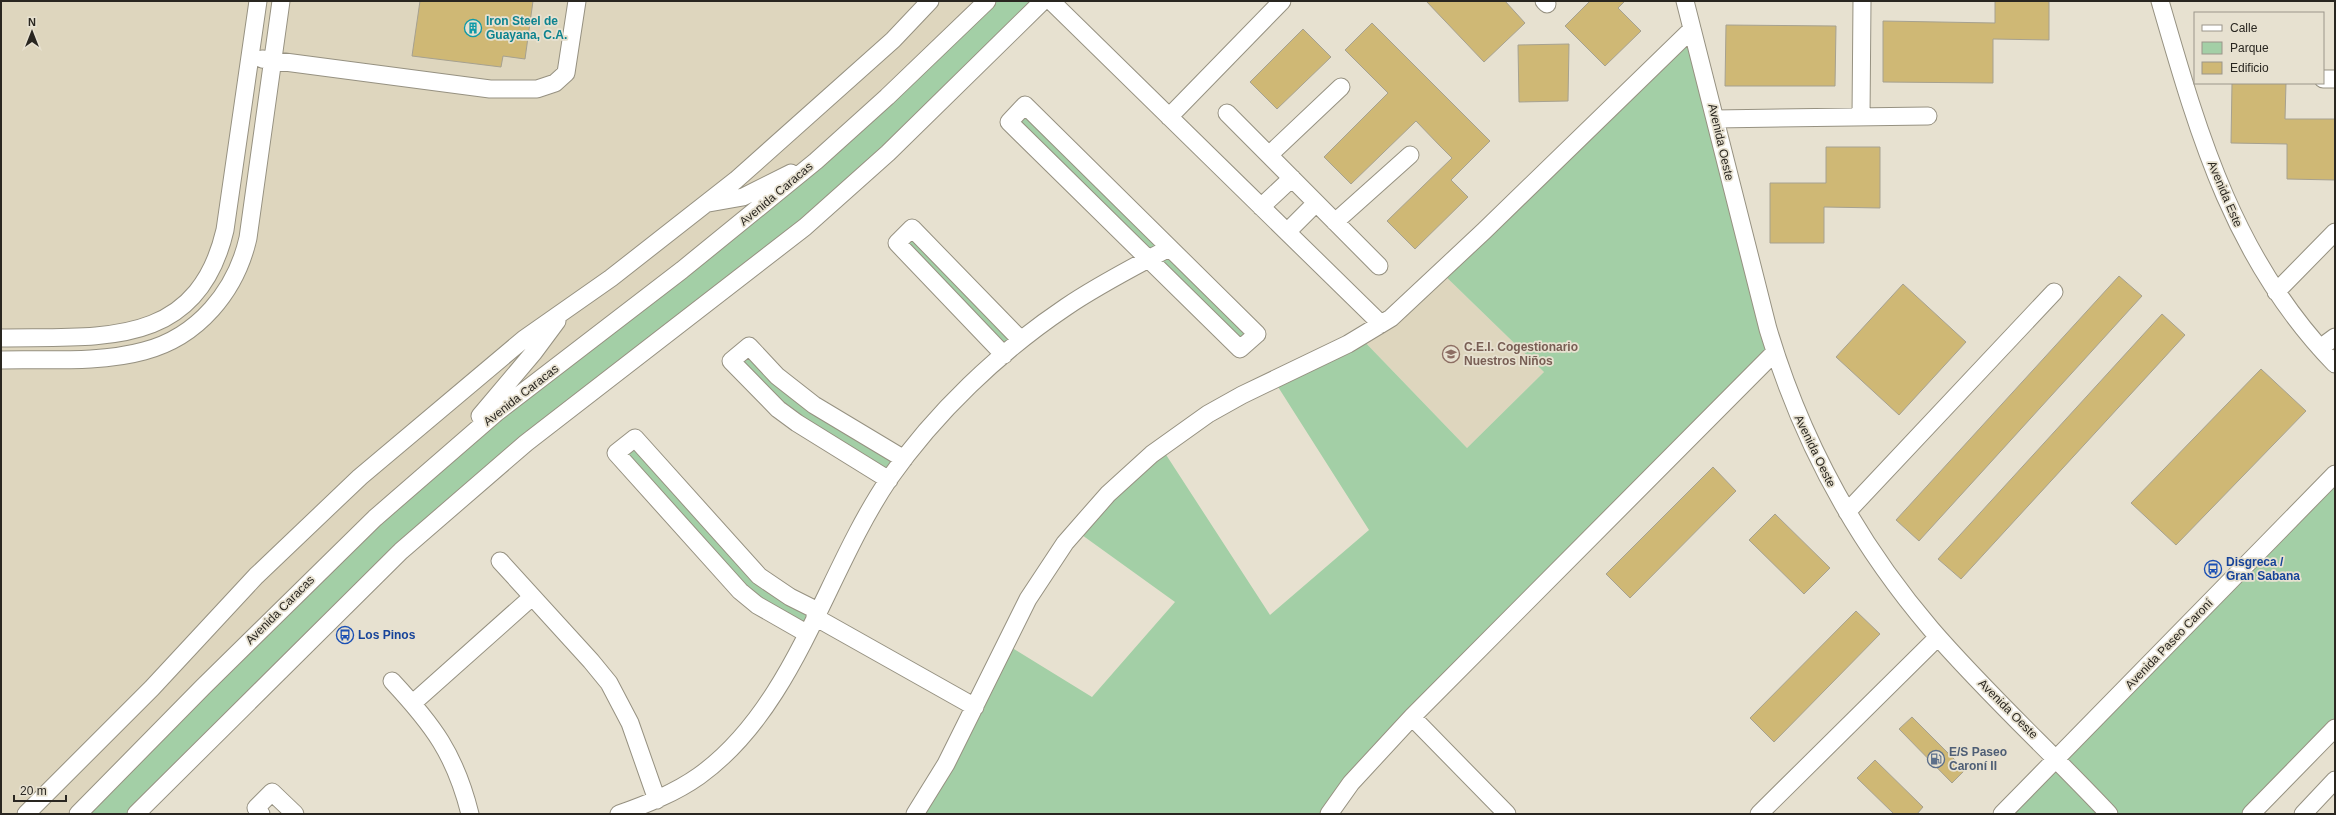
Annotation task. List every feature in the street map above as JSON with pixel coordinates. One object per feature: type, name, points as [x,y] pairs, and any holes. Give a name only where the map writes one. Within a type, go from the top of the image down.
[{"type":"street","points":[[1,338],[103,336],[140,329],[176,312],[198,292],[215,264],[225,230],[258,1]]},
{"type":"street","points":[[1,360],[110,356],[154,348],[188,330],[222,298],[239,268],[248,238],[281,1]]},
{"type":"street","points":[[251,57],[490,89],[537,89],[555,83],[566,73],[578,1]]},
{"type":"street","points":[[26,814],[152,688],[256,576],[360,477],[524,339],[707,203],[812,114],[893,40],[930,1]]},
{"type":"street","name":"Avenida Caracas","points":[[78,814],[329,561],[496,413],[688,266],[816,161],[903,83],[987,1]]},
{"type":"street","points":[[136,814],[401,551],[526,443],[805,227],[888,153],[1043,1]]},
{"type":"street","points":[[1051,1],[1381,324]]},
{"type":"street","points":[[1169,117],[1282,1]]},
{"type":"street","name":"Avenida Oeste","points":[[1686,1],[1774,352],[1807,438],[1847,512],[1886,572],[1938,637],[2058,759],[2109,814]]},
{"type":"street","points":[[1862,1],[1862,117]]},
{"type":"street","name":"Avenida Este","points":[[2160,1],[2182,78],[2219,185],[2243,237],[2276,292],[2320,348],[2335,364]]},
{"type":"street","points":[[915,814],[946,764],[1028,599],[1048,567],[1085,519],[1131,471],[1208,414],[1242,395],[1348,344],[1381,324],[1484,231],[1692,29]]},
{"type":"street","points":[[2324,79],[2335,79]]},
{"type":"street","points":[[1269,155],[1341,87]]},
{"type":"street","points":[[1025,106],[1256,334],[1240,349],[1149,259],[1009,122],[1025,106]]},
{"type":"street","points":[[1227,113],[1379,266]]},
{"type":"street","points":[[1715,119],[1928,116]]},
{"type":"street","points":[[1335,222],[1410,155]]},
{"type":"street","points":[[707,203],[742,197],[816,161]]},
{"type":"street","points":[[1261,207],[1292,178]]},
{"type":"street","points":[[1287,232],[1316,203]]},
{"type":"street","points":[[1004,355],[897,243],[912,228],[1021,340]]},
{"type":"street","points":[[2276,292],[2335,232]]},
{"type":"street","points":[[619,814],[657,800],[700,776],[721,758],[737,741],[766,705],[806,633],[858,532],[889,480],[904,459],[947,409],[1021,340],[1067,306],[1169,248]]},
{"type":"street","points":[[1847,512],[2054,292]]},
{"type":"street","points":[[443,460],[534,352],[565,310]]},
{"type":"street","points":[[52,337],[53,358]]},
{"type":"street","points":[[2320,348],[2335,337]]},
{"type":"street","points":[[889,480],[784,414],[761,394],[731,361],[749,346],[777,376],[814,405],[904,459]]},
{"type":"street","points":[[1329,814],[1351,783],[1412,717],[1774,352]]},
{"type":"street","points":[[806,633],[764,609],[740,591],[616,453],[635,438],[759,576],[816,614],[975,707]]},
{"type":"street","name":"Avenida Paseo Caroní","points":[[2002,814],[2058,759],[2335,474]]},
{"type":"street","points":[[500,561],[591,661],[621,702],[641,750],[657,800]]},
{"type":"street","points":[[413,703],[532,597]]},
{"type":"street","points":[[1759,814],[1938,637]]},
{"type":"street","points":[[392,681],[429,722],[448,752],[459,778],[470,814]]},
{"type":"street","points":[[1412,717],[1507,814]]},
{"type":"street","points":[[2251,814],[2335,728]]},
{"type":"street","points":[[2303,814],[2335,780]]},
{"type":"street","points":[[261,814],[256,808],[272,792],[295,814]]},
{"type":"shaded area","points":[[1,1],[987,1],[78,814],[1,814]]},
{"type":"shaded area","name":"C.E.I. Cogestionario Nuestros Niños","points":[[1440,271],[1544,372],[1467,448],[1360,337]]},
{"type":"green space","points":[[987,1],[1043,1],[888,153],[526,443],[136,814],[78,814],[329,561],[649,296]]},
{"type":"green space","points":[[1692,29],[1775,352],[1329,814],[915,814],[1006,644],[1092,697],[1175,602],[1075,530],[1161,447],[1270,615],[1369,530],[1273,379],[1360,337],[1467,448],[1544,372],[1440,271]]},
{"type":"green space","points":[[1025,105],[1257,334],[1240,349],[1009,122]]},
{"type":"green space","points":[[912,228],[1021,340],[1004,355],[897,243]]},
{"type":"green space","points":[[749,346],[777,376],[904,459],[889,480],[797,423],[731,361]]},
{"type":"green space","points":[[635,438],[732,547],[818,611],[806,633],[777,617],[616,453]]},
{"type":"green space","points":[[2335,474],[2335,728],[2251,814],[2002,814]]},
{"type":"building","name":"Iron Steel de Guayana, C.A.","points":[[420,1],[533,1],[525,59],[503,56],[501,67],[412,56]]},
{"type":"building","points":[[1426,1],[1505,1],[1525,23],[1484,62]]},
{"type":"building","points":[[1590,1],[1625,1],[1618,8],[1641,31],[1605,66],[1565,26]]},
{"type":"building","points":[[1995,1],[2049,1],[2049,40],[1993,39],[1993,83],[1883,82],[1883,21],[1995,23]]},
{"type":"building","points":[[1372,23],[1490,141],[1451,180],[1468,197],[1415,249],[1387,221],[1452,158],[1416,121],[1351,184],[1324,157],[1388,93],[1345,50]]},
{"type":"building","points":[[1726,25],[1836,26],[1835,86],[1725,86]]},
{"type":"building","points":[[1303,29],[1331,57],[1277,109],[1250,82]]},
{"type":"building","points":[[1569,44],[1568,101],[1519,102],[1518,45]]},
{"type":"building","points":[[2232,84],[2286,84],[2285,119],[2335,119],[2335,180],[2287,179],[2287,144],[2231,143]]},
{"type":"building","points":[[1826,147],[1880,147],[1880,208],[1824,207],[1824,243],[1770,243],[1770,183],[1826,183]]},
{"type":"building","points":[[2119,276],[2142,296],[1919,541],[1896,520]]},
{"type":"building","points":[[1903,284],[1966,342],[1899,415],[1836,357]]},
{"type":"building","points":[[2162,314],[2185,335],[1961,579],[1938,559]]},
{"type":"building","points":[[2261,369],[2306,411],[2176,545],[2131,503]]},
{"type":"building","points":[[1713,467],[1736,491],[1630,598],[1606,574]]},
{"type":"building","points":[[1775,514],[1830,568],[1804,594],[1749,540]]},
{"type":"building","points":[[1856,611],[1880,634],[1774,742],[1750,718]]},
{"type":"building","points":[[1912,717],[1965,770],[1952,783],[1899,729]]},
{"type":"building","points":[[1875,760],[1923,807],[1917,814],[1894,814],[1857,778]]},
{"type":"place","name":"Iron Steel de Guayana, C.A.","points":[[473,28]]},
{"type":"place","name":"C.E.I. Cogestionario Nuestros Niños","points":[[1451,354]]},
{"type":"place","name":"Disgreca / Gran Sabana","points":[[2213,569]]},
{"type":"place","name":"Los Pinos","points":[[345,635]]},
{"type":"place","name":"E/S Paseo Caroní II","points":[[1936,759]]}]
